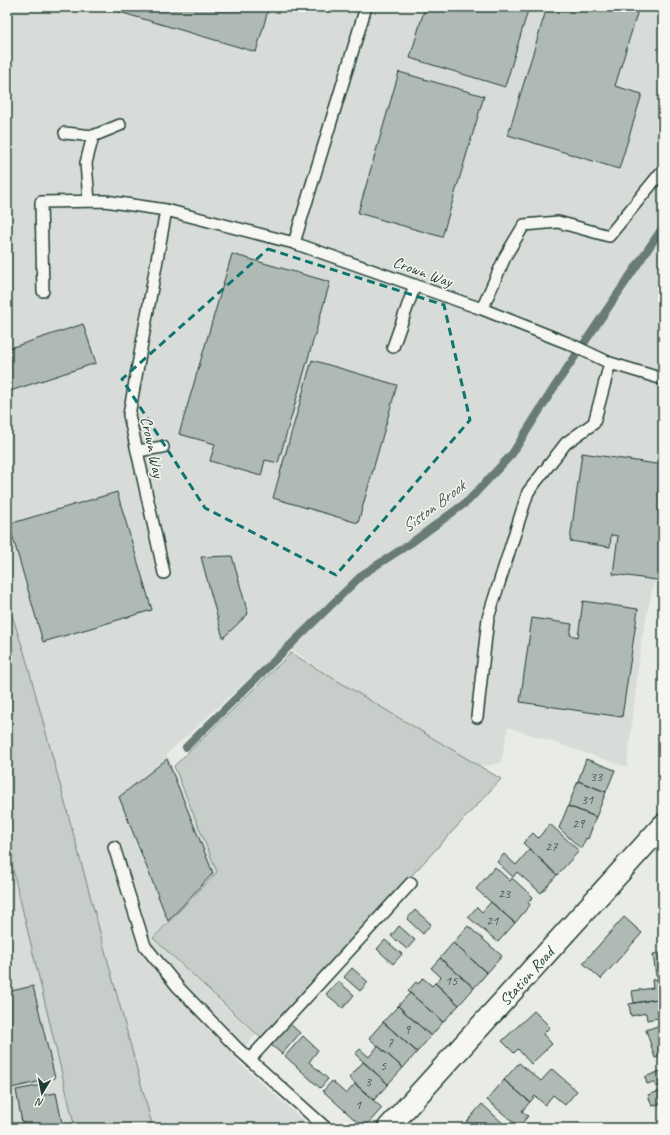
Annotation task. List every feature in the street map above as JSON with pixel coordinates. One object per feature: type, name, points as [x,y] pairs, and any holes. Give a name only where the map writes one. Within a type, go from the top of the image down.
[{"type":"street","name":"Station Road","points":[[388,1128],[663,825]]},
{"type":"lane","points":[[294,243],[366,7]]},
{"type":"lane","points":[[65,133],[93,136],[120,125]]},
{"type":"lane","points":[[89,201],[86,163],[93,136]]},
{"type":"lane","points":[[482,309],[506,255],[524,225],[558,222],[609,236],[663,170]]},
{"type":"lane","name":"Crown Way","points":[[43,291],[41,202],[105,201],[166,210],[294,243],[482,309],[570,344],[610,363],[663,379]]},
{"type":"lane","name":"Crown Way","points":[[164,573],[129,415],[166,210]]},
{"type":"lane","points":[[393,347],[415,285]]},
{"type":"lane","points":[[476,717],[488,618],[528,492],[566,444],[594,423],[610,363]]},
{"type":"lane","points":[[137,451],[163,447]]},
{"type":"lane","points":[[114,847],[145,946],[178,987],[250,1059],[326,1128]]},
{"type":"lane","points":[[250,1059],[411,883]]},
{"type":"highlighted area","points":[[268,249],[444,305],[470,420],[336,575],[205,508],[122,379]]},
{"type":"shaded area","points":[[7,7],[663,7],[663,541],[642,637],[627,767],[508,727],[501,763],[466,769],[285,645],[167,754],[217,872],[152,938],[256,1035],[234,1058],[312,1128],[148,1128],[25,655],[7,600]]},
{"type":"shaded area","points":[[7,600],[25,655],[153,1128],[75,1128],[7,845]]},
{"type":"shaded area","points":[[291,653],[501,779],[261,1038],[153,938],[217,872],[174,766]]},
{"type":"shaded area","points":[[7,845],[75,1128],[7,1128]]},
{"type":"building","points":[[110,7],[269,7],[256,52],[109,9]]},
{"type":"building","points":[[425,7],[529,7],[505,87],[410,58]]},
{"type":"building","points":[[547,7],[639,7],[615,86],[642,94],[619,169],[508,135]]},
{"type":"building","points":[[399,72],[484,96],[442,237],[358,213]]},
{"type":"building","points":[[232,254],[330,282],[278,463],[265,460],[261,476],[210,461],[215,444],[179,434]]},
{"type":"building","points":[[83,324],[96,363],[7,392],[7,349]]},
{"type":"building","points":[[312,360],[397,385],[358,523],[273,498]]},
{"type":"building","points":[[582,453],[663,465],[663,581],[613,574],[618,536],[611,535],[610,547],[570,541]]},
{"type":"building","points":[[117,492],[152,610],[43,642],[9,524]]},
{"type":"building","points":[[232,556],[248,614],[223,638],[201,557]]},
{"type":"building","points":[[583,601],[638,609],[622,717],[520,702],[532,618],[572,624],[570,635],[578,637]]},
{"type":"building","points":[[167,759],[213,873],[168,921],[119,797]]},
{"type":"building","points":[[586,759],[615,770],[606,792],[578,781]]},
{"type":"building","points":[[578,781],[606,792],[596,817],[568,806]]},
{"type":"building","points":[[568,806],[596,817],[588,839],[586,838],[581,849],[559,828]]},
{"type":"building","points":[[550,824],[579,851],[557,875],[523,843],[533,833],[538,838]]},
{"type":"building","points":[[530,849],[557,875],[541,893],[517,872],[513,877],[497,862],[504,854],[516,865]]},
{"type":"building","points":[[495,867],[510,881],[512,878],[533,897],[528,902],[530,905],[515,923],[476,889]]},
{"type":"building","points":[[491,902],[515,923],[498,942],[468,917],[477,907],[482,912]]},
{"type":"building","points":[[415,910],[431,924],[423,934],[407,919]]},
{"type":"building","points":[[624,917],[642,933],[601,979],[583,963]]},
{"type":"building","points":[[399,926],[415,940],[407,949],[391,936]]},
{"type":"building","points":[[468,926],[502,956],[487,973],[453,943]]},
{"type":"building","points":[[385,940],[402,954],[393,964],[377,949]]},
{"type":"building","points":[[453,943],[487,973],[474,988],[440,958]]},
{"type":"building","points":[[663,953],[663,975],[656,976],[653,954]]},
{"type":"building","points":[[440,958],[474,988],[459,1005],[435,983],[441,977],[431,968]]},
{"type":"building","points":[[352,968],[368,982],[360,991],[344,977]]},
{"type":"building","points":[[423,978],[432,986],[435,983],[459,1005],[443,1022],[408,991],[416,982],[418,984]]},
{"type":"building","points":[[663,978],[663,998],[634,1003],[632,991],[653,988],[652,980]]},
{"type":"building","points":[[338,981],[354,995],[343,1008],[326,994]]},
{"type":"building","points":[[33,986],[55,1078],[7,1089],[7,992]]},
{"type":"building","points":[[410,993],[443,1022],[431,1036],[398,1006]]},
{"type":"building","points":[[663,998],[663,1017],[647,1020],[646,1013],[631,1016],[629,1004]]},
{"type":"building","points":[[398,1006],[431,1036],[417,1052],[383,1022]]},
{"type":"building","points":[[534,1011],[550,1027],[543,1034],[552,1044],[531,1064],[518,1049],[514,1053],[502,1041]]},
{"type":"building","points":[[383,1022],[417,1052],[403,1068],[369,1038]]},
{"type":"building","points":[[289,1023],[300,1033],[282,1054],[270,1044]]},
{"type":"building","points":[[663,1024],[663,1055],[655,1058],[646,1030]]},
{"type":"building","points":[[303,1036],[318,1050],[309,1062],[328,1079],[320,1088],[285,1056]]},
{"type":"building","points":[[378,1046],[403,1068],[388,1084],[355,1054],[360,1049],[369,1057]]},
{"type":"building","points":[[363,1062],[388,1084],[374,1100],[349,1078]]},
{"type":"building","points":[[519,1063],[541,1081],[552,1069],[577,1091],[565,1105],[553,1095],[545,1105],[535,1096],[530,1102],[504,1080]]},
{"type":"building","points":[[663,1070],[663,1085],[656,1087],[654,1082],[647,1084],[645,1077]]},
{"type":"building","points":[[504,1080],[530,1102],[522,1111],[528,1116],[519,1127],[487,1100]]},
{"type":"building","points":[[332,1081],[346,1094],[355,1084],[382,1108],[364,1128],[323,1091]]},
{"type":"building","points":[[42,1085],[43,1095],[56,1093],[63,1128],[23,1128],[16,1090]]},
{"type":"building","points":[[663,1090],[663,1103],[652,1106],[648,1095]]},
{"type":"building","points":[[482,1104],[508,1128],[462,1127]]},
{"type":"waterway","name":"Siston Brook","points":[[186,747],[363,574],[411,543],[468,501],[512,454],[555,386],[663,227]]}]
